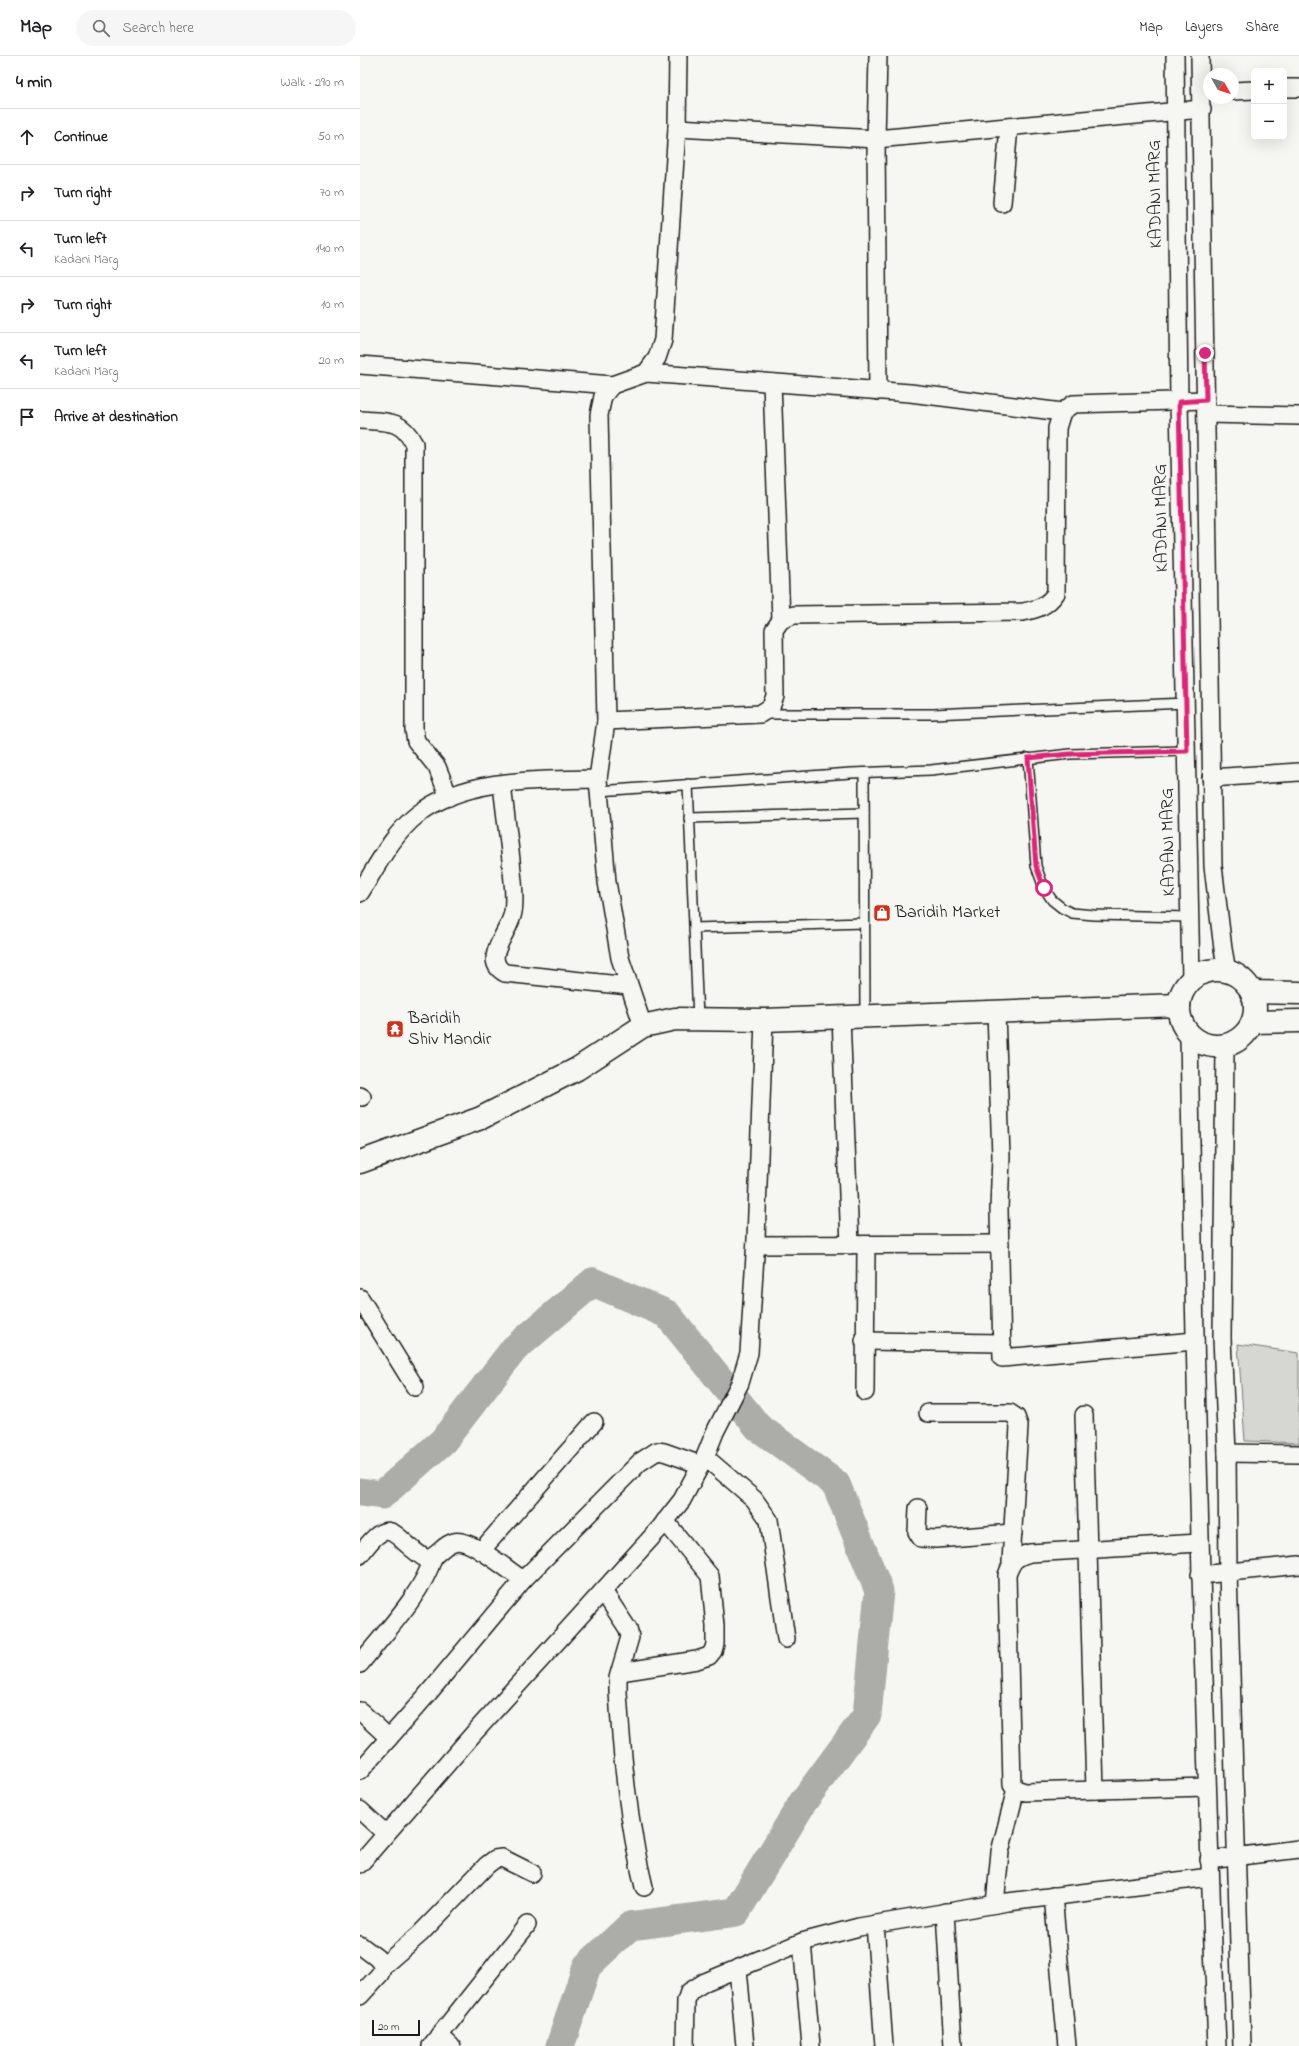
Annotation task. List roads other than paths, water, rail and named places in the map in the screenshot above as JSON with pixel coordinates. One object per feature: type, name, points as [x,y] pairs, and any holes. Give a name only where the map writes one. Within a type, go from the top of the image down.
[{"type":"street","points":[[646,373],[657,358],[663,340],[678,128],[678,56]]},
{"type":"street","points":[[878,56],[876,139],[878,391]]},
{"type":"street","name":"KADANI MARG","points":[[1175,56],[1174,112],[1179,402],[1191,979]]},
{"type":"street","points":[[1200,56],[1203,88]]},
{"type":"street","points":[[1287,88],[1299,88]]},
{"type":"street","points":[[1239,91],[1251,90]]},
{"type":"street","points":[[678,128],[876,139],[1174,112],[1203,98]]},
{"type":"street","points":[[1204,104],[1206,407],[1213,866],[1223,949],[1228,971]]},
{"type":"street","points":[[1002,203],[1009,127]]},
{"type":"street","points":[[360,365],[612,386],[646,373],[878,391],[1062,412]]},
{"type":"street","points":[[772,383],[781,620]]},
{"type":"street","points":[[612,386],[603,396],[600,415],[606,721],[598,785],[608,889],[620,958],[643,1026]]},
{"type":"street","points":[[606,721],[760,714],[771,707],[775,696],[774,630],[781,620],[794,615],[1023,612],[1038,610],[1050,603],[1056,593],[1057,428],[1062,412],[1073,404],[1179,402],[1206,407],[1299,416]]},
{"type":"street","points":[[360,420],[389,422],[399,425],[408,432],[414,444],[414,730],[416,741],[437,767],[449,797]]},
{"type":"street","points":[[1211,778],[1299,772]]},
{"type":"street","points":[[360,893],[394,839],[416,816],[438,800],[477,788],[532,781],[598,785]]},
{"type":"street","points":[[502,784],[514,888],[511,923],[495,955],[495,963],[498,969],[505,973],[629,986]]},
{"type":"street","points":[[1215,970],[1228,971],[1239,976],[1248,986],[1255,1010],[1253,1022],[1246,1033],[1237,1041],[1225,1046],[1206,1045],[1189,1036],[1182,1026],[1178,1014],[1178,1006],[1184,989],[1191,979],[1202,972],[1215,970]]},
{"type":"street","points":[[1251,992],[1299,993]]},
{"type":"street","points":[[360,1162],[481,1118],[577,1069],[643,1026],[675,1019],[764,1020],[1178,1006]]},
{"type":"street","points":[[996,1012],[1001,1157],[1000,1244],[1002,1358],[1195,1341]]},
{"type":"street","points":[[841,1017],[858,1245],[864,1341],[865,1392]]},
{"type":"street","points":[[360,1864],[474,1733],[665,1521],[682,1500],[703,1461],[715,1432],[740,1383],[749,1353],[756,1245],[764,1020]]},
{"type":"street","points":[[1253,1022],[1299,1021]]},
{"type":"street","points":[[1189,1036],[1199,1542],[1209,1860],[1217,2046]]},
{"type":"street","points":[[1225,1046],[1222,1338],[1227,1453],[1228,1572],[1242,2046]]},
{"type":"street","points":[[756,1245],[1000,1244]]},
{"type":"street","points":[[360,1298],[415,1387]]},
{"type":"street","points":[[864,1341],[1002,1343]]},
{"type":"street","points":[[928,1413],[1010,1413],[1016,1417],[1019,1426],[1011,1562],[1007,1576],[1012,1785],[1016,1789],[1025,1792],[1207,1788]]},
{"type":"street","points":[[1084,1415],[1095,1790]]},
{"type":"street","points":[[481,1551],[594,1422]]},
{"type":"street","points":[[360,1771],[523,1580],[640,1462],[650,1454],[657,1451],[703,1461],[754,1499],[769,1520],[786,1639]]},
{"type":"street","points":[[1227,1453],[1299,1454]]},
{"type":"street","points":[[918,1508],[917,1532],[921,1538],[936,1539],[1013,1533]]},
{"type":"street","points":[[620,1672],[698,1660],[709,1656],[713,1651],[715,1626],[710,1576],[665,1521]]},
{"type":"street","points":[[360,1554],[374,1536],[383,1530],[391,1531],[426,1559],[433,1558],[453,1542],[462,1541],[481,1551],[523,1580]]},
{"type":"street","points":[[1011,1562],[1017,1556],[1030,1553],[1199,1542]]},
{"type":"street","points":[[360,1664],[418,1591],[428,1573],[433,1558]]},
{"type":"street","points":[[1200,1575],[1299,1565]]},
{"type":"street","points":[[603,1591],[628,1629],[630,1637],[620,1672],[618,1692],[626,1798],[633,1845],[644,1887]]},
{"type":"street","points":[[360,1711],[389,1738]]},
{"type":"street","points":[[995,1904],[1000,1852],[1016,1789]]},
{"type":"street","points":[[360,1810],[386,1834]]},
{"type":"street","points":[[1209,1860],[1299,1849]]},
{"type":"street","points":[[360,1996],[380,1974],[383,1966],[404,1950],[487,1865],[502,1858],[532,1873]]},
{"type":"street","points":[[685,2046],[686,2001],[689,1992],[705,1982],[802,1942],[875,1924],[995,1904],[1210,1878]]},
{"type":"street","points":[[1053,1896],[1067,2046]]},
{"type":"street","points":[[945,1912],[953,2046]]},
{"type":"street","points":[[875,1924],[884,2046]]},
{"type":"street","points":[[440,2042],[527,1925]]},
{"type":"street","points":[[802,1942],[811,2046]]},
{"type":"street","points":[[360,1945],[377,1958],[383,1966]]},
{"type":"street","points":[[738,1969],[745,2046]]},
{"type":"lane","points":[[760,714],[933,714],[1186,702]]},
{"type":"lane","points":[[598,785],[688,784],[931,770],[1070,754],[1187,751]]},
{"type":"lane","points":[[1028,758],[1036,866],[1044,888],[1052,900],[1062,908],[1072,913],[1094,915],[1190,916]]},
{"type":"lane","points":[[864,773],[864,1016]]},
{"type":"lane","points":[[688,784],[698,1019]]},
{"type":"lane","points":[[689,818],[864,813]]},
{"type":"lane","points":[[694,928],[864,923]]},
{"type":"waterway","points":[[360,1492],[382,1495],[443,1441],[514,1349],[593,1282],[667,1314],[758,1427],[836,1484],[879,1591],[867,1715],[803,1802],[736,1912],[630,1926],[587,1966],[560,2046]]},
{"type":"place","name":"Baridih Market","points":[[882,913]]},
{"type":"place","name":"Baridih Shiv Mandir","points":[[395,1029]]}]
